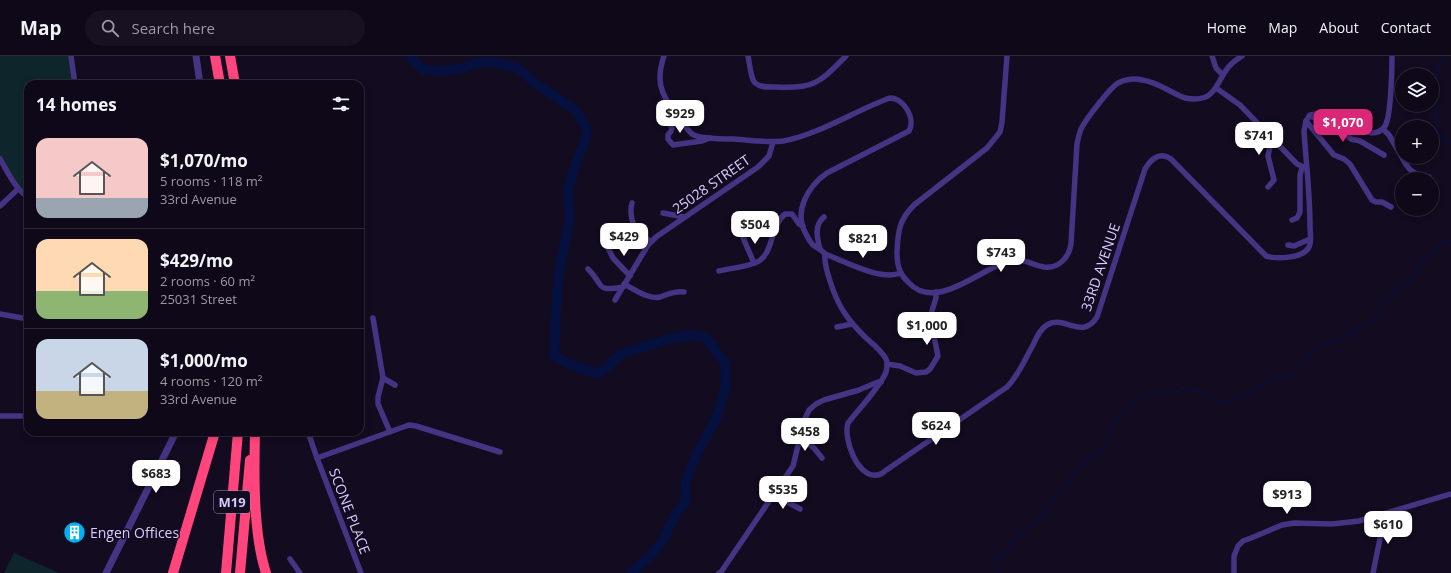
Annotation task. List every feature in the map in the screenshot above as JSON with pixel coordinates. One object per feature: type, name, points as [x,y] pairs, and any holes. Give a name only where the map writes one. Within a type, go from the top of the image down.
[{"type":"highway","points":[[215,56],[219,80]]},
{"type":"highway","points":[[230,56],[234,80]]},
{"type":"highway","points":[[173,573],[214,436]]},
{"type":"highway","name":"M19","points":[[226,573],[238,436]]},
{"type":"highway","name":"M19","points":[[240,573],[252,436]]},
{"type":"highway","points":[[255,436],[256,503],[260,547],[266,573]]},
{"type":"street","points":[[71,56],[74,80]]},
{"type":"street","points":[[196,56],[199,80]]},
{"type":"street","points":[[664,56],[660,70],[660,83],[669,106],[692,134],[710,138],[773,142],[798,137],[890,98],[895,98],[901,101],[910,117],[911,125],[909,131],[820,178],[809,192],[802,208],[802,226]]},
{"type":"street","points":[[748,56],[753,79],[756,84],[763,87],[795,88],[805,87],[815,83],[826,76],[846,56]]},
{"type":"street","points":[[1007,56],[1000,132],[986,148],[914,205],[900,225],[898,237],[898,266],[901,274],[910,285],[916,289],[936,292],[967,282],[1007,261],[1024,260],[1048,267],[1055,266],[1063,261],[1070,250],[1071,244],[1077,144],[1079,136],[1085,124],[1107,95],[1117,84],[1132,79],[1144,80],[1178,96],[1198,99],[1208,96],[1216,88],[1223,75],[1234,61],[1242,56]]},
{"type":"street","points":[[1212,56],[1216,68],[1223,75]]},
{"type":"street","points":[[1307,118],[1316,114],[1324,115],[1372,133],[1379,132],[1383,129],[1388,117],[1392,56]]},
{"type":"street","points":[[1216,88],[1240,105],[1266,130],[1297,164],[1304,168]]},
{"type":"street","points":[[664,115],[672,128],[668,135],[668,139],[673,145],[702,141],[710,138]]},
{"type":"street","points":[[1307,118],[1330,123],[1339,128],[1351,139],[1360,141],[1384,155]]},
{"type":"street","points":[[1288,245],[1294,246],[1310,239],[1310,213],[1304,168],[1304,131],[1307,118]]},
{"type":"street","points":[[1307,118],[1334,155],[1344,159],[1350,164],[1372,200],[1382,202],[1391,207]]},
{"type":"street","points":[[1383,129],[1389,135],[1395,145]]},
{"type":"street","points":[[1266,130],[1270,147],[1268,156],[1274,180],[1268,187]]},
{"type":"street","name":"25028 STREET","points":[[615,300],[656,237],[758,167],[769,156],[773,142]]},
{"type":"street","name":"33RD AVENUE","points":[[887,364],[886,371],[881,382],[848,423],[846,429],[854,460],[869,474],[876,476],[1007,387],[1016,376],[1040,331],[1047,324],[1053,322],[1083,327],[1092,324],[1097,317],[1145,169],[1150,161],[1156,157],[1165,156],[1171,159],[1266,256],[1273,258],[1284,258],[1300,254],[1308,249],[1310,239]]},
{"type":"street","points":[[0,159],[18,189],[24,194]]},
{"type":"street","points":[[1406,164],[1413,172]]},
{"type":"street","points":[[1292,220],[1297,218],[1300,212],[1300,175],[1304,168]]},
{"type":"street","points":[[0,206],[18,189]]},
{"type":"street","points":[[632,204],[630,210],[636,230],[641,237],[652,241]]},
{"type":"street","points":[[663,213],[684,217]]},
{"type":"street","points":[[719,271],[759,261],[764,256],[778,222],[785,214],[792,214],[802,226],[813,244],[825,254],[883,276],[894,276],[901,274]]},
{"type":"street","points":[[820,249],[817,236],[818,226],[824,216]]},
{"type":"street","points":[[741,233],[754,263]]},
{"type":"street","points":[[608,248],[613,258],[630,276]]},
{"type":"street","points":[[825,254],[826,265],[836,300],[852,324],[884,357],[887,364],[900,366],[916,373],[926,372],[930,369],[938,356],[930,317],[936,298],[936,292]]},
{"type":"street","points":[[588,269],[602,287],[606,289],[624,285],[654,297],[672,292],[684,292]]},
{"type":"street","points":[[0,314],[24,318]]},
{"type":"street","points":[[373,318],[383,378],[378,400],[380,409],[390,432]]},
{"type":"street","points":[[837,327],[852,324]]},
{"type":"street","points":[[383,378],[395,384]]},
{"type":"street","points":[[720,573],[775,495],[795,462],[804,421],[812,406],[824,400],[881,382]]},
{"type":"street","points":[[0,416],[24,416]]},
{"type":"street","name":"SCONE PLACE","points":[[361,573],[317,458],[405,426],[412,425],[500,452]]},
{"type":"street","points":[[106,573],[174,436]]},
{"type":"street","points":[[309,436],[317,458]]},
{"type":"street","points":[[800,437],[814,448],[822,458]]},
{"type":"street","points":[[1234,573],[1234,556],[1238,546],[1243,541],[1276,528],[1294,523],[1344,524],[1385,514],[1451,494]]},
{"type":"street","points":[[775,495],[800,509]]},
{"type":"street","points":[[1373,573],[1385,514]]},
{"type":"street","points":[[290,558],[300,573]]},
{"type":"green space","points":[[0,56],[71,56],[74,80],[24,80],[24,193],[18,189],[0,159]]},
{"type":"green space","points":[[14,553],[59,573],[4,573]]},
{"type":"waterway","points":[[411,56],[424,70],[440,71],[458,69],[477,63],[491,62],[504,64],[519,69],[537,85],[574,109],[583,122],[587,132],[585,141],[568,189],[570,218],[560,265],[554,356],[582,369],[600,373],[621,354],[673,338],[694,335],[706,338],[725,363],[726,386],[717,417],[696,455],[686,481],[685,503],[676,513],[665,536],[653,553],[631,573]]},
{"type":"waterway","points":[[1442,56],[1434,85],[1434,95],[1437,107],[1435,121],[1438,125],[1442,139],[1451,144]]},
{"type":"waterway","points":[[999,573],[995,559],[1004,554],[1018,536],[1035,523],[1044,513],[1049,502],[1069,485],[1073,473],[1089,458],[1095,457],[1099,453],[1109,439],[1109,432],[1113,423],[1133,401],[1142,396],[1166,393],[1171,390],[1177,392],[1182,388],[1205,393],[1214,400],[1223,403],[1238,399],[1244,395],[1248,395],[1275,377],[1280,379],[1285,378],[1287,375],[1293,374],[1309,358],[1319,345],[1342,339],[1357,328],[1374,320],[1381,305],[1390,299],[1398,289],[1412,279],[1418,271],[1419,264],[1424,258],[1436,252],[1439,246],[1451,240]]},
{"type":"place","name":"Engen Offices","points":[[74,532]]}]
